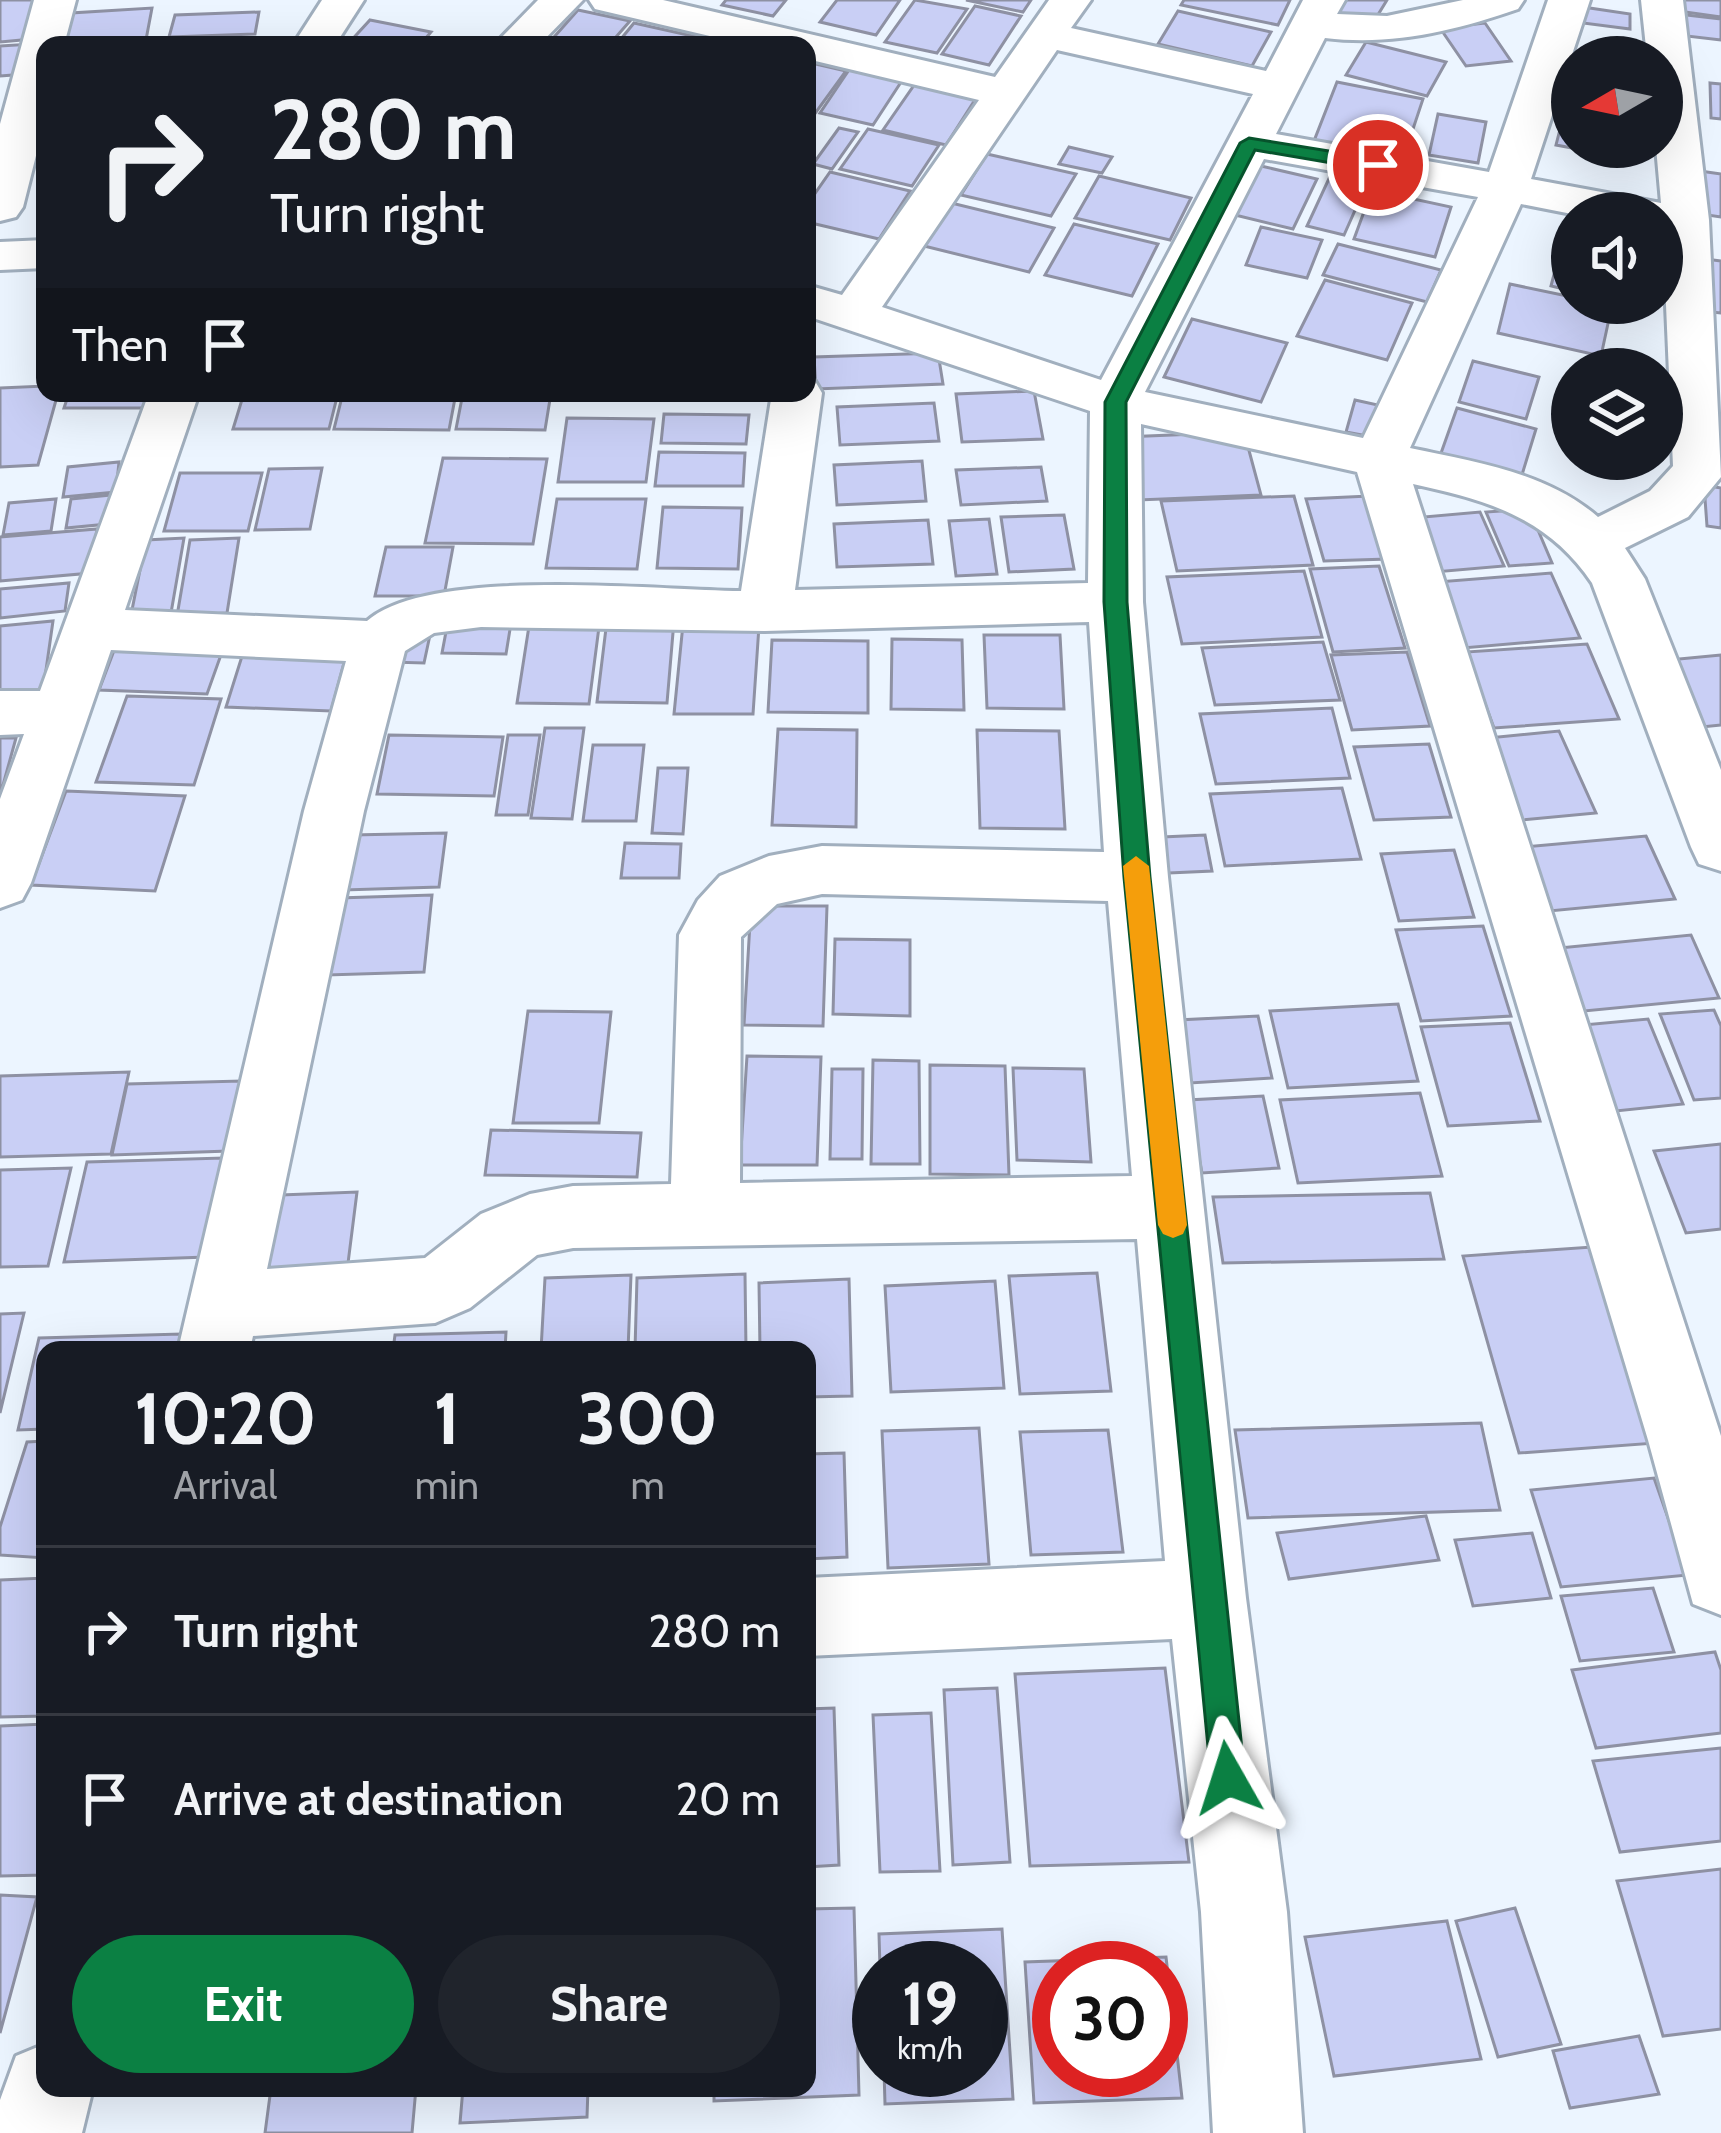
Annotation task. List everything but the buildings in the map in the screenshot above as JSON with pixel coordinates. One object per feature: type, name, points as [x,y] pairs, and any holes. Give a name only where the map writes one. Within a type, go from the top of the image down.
[{"type":"street","points":[[45,36],[55,0]]},
{"type":"street","points":[[320,36],[343,0]]},
{"type":"street","points":[[524,36],[562,0]]},
{"type":"street","points":[[610,0],[761,36]]},
{"type":"street","points":[[799,36],[819,0]]},
{"type":"street","points":[[1258,2133],[1244,1912],[1207,1598],[1137,877],[1115,602],[1115,402],[1317,12],[1390,31],[1443,21],[1503,0]]},
{"type":"street","points":[[1570,0],[1506,187],[1379,459],[1685,1440],[1721,1576]]},
{"type":"street","points":[[1662,0],[1677,192]]},
{"type":"street","points":[[1551,195],[1506,187],[1263,115],[1058,18],[1006,93],[820,311],[1115,402],[1542,500],[1594,542],[1618,579],[1721,847]]},
{"type":"street","points":[[816,49],[1006,93]]},
{"type":"street","points":[[0,207],[36,72]]},
{"type":"street","points":[[0,256],[36,254]]},
{"type":"street","points":[[1594,542],[1670,504],[1699,470],[1683,269]]},
{"type":"street","points":[[0,883],[171,402]]},
{"type":"street","points":[[766,611],[796,402]]},
{"type":"street","points":[[1115,602],[766,611],[450,609],[398,625],[379,642],[334,811],[219,1327],[435,1290],[460,1277],[506,1236],[533,1224],[573,1217],[1171,1207]]},
{"type":"street","points":[[92,629],[379,642]]},
{"type":"street","points":[[0,713],[60,712]]},
{"type":"street","points":[[705,1215],[710,935],[724,907],[742,891],[775,877],[822,870],[1137,877]]},
{"type":"street","points":[[816,1617],[1207,1598]]},
{"type":"street","points":[[37,2133],[46,2097]]},
{"type":"slow traffic","points":[[1136,866],[1173,1225]]},
{"type":"route","points":[[1228,1778],[1137,877],[1115,602],[1115,402],[1249,143],[1378,165]]}]
